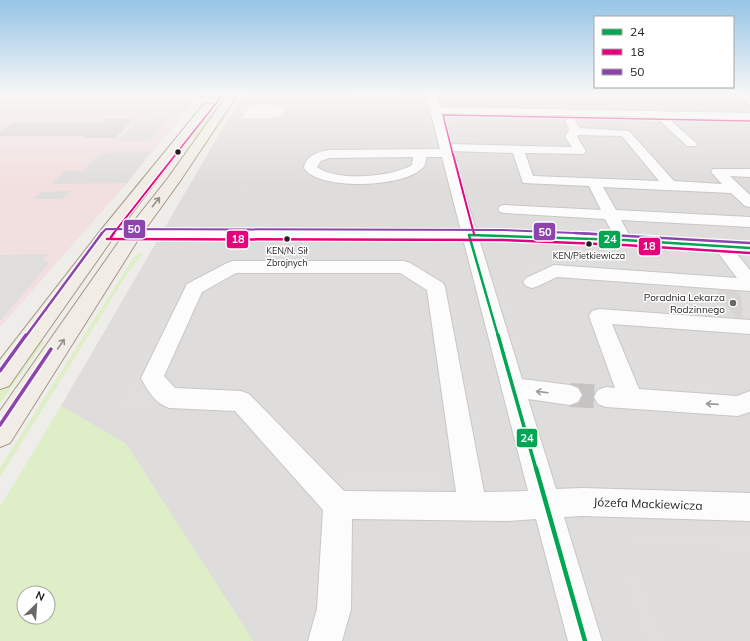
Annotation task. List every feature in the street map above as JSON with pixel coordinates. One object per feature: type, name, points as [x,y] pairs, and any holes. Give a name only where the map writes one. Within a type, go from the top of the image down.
[{"type":"main road","points":[[0,378],[107,234],[194,124]]},
{"type":"main road","points":[[0,434],[134,234],[212,124]]},
{"type":"main road","points":[[149,180],[173,181]]},
{"type":"main road","points":[[42,320],[76,321]]},
{"type":"street","points":[[439,124],[469,234],[585,641]]},
{"type":"street","points":[[419,153],[419,164],[416,169],[390,178],[336,179],[315,174],[310,168],[310,165],[315,158],[329,154],[419,153],[446,150],[580,152],[571,137],[575,129],[572,124]]},
{"type":"street","points":[[669,124],[691,144]]},
{"type":"street","points":[[574,131],[625,133],[670,186]]},
{"type":"street","points":[[518,150],[528,180],[735,189]]},
{"type":"street","points":[[750,173],[718,172],[750,202]]},
{"type":"street","points":[[594,183],[624,240]]},
{"type":"street","points":[[505,209],[610,213],[750,222]]},
{"type":"street","points":[[107,234],[469,234],[624,240],[750,248]]},
{"type":"street","points":[[721,246],[750,284]]},
{"type":"street","points":[[325,641],[334,609],[338,505],[241,401],[169,398],[152,378],[194,288],[233,267],[404,267],[436,287],[472,506]]},
{"type":"street","points":[[532,282],[554,271],[750,284]]},
{"type":"street","points":[[631,398],[599,316],[750,327]]},
{"type":"street","points":[[514,388],[570,395]]},
{"type":"street","points":[[606,397],[738,406],[750,401]]},
{"type":"street","name":"Józefa Mackiewicza","points":[[338,505],[507,507],[546,503],[582,502],[750,507]]},
{"type":"shaded area","points":[[0,124],[175,124],[127,183],[0,327]]},
{"type":"shaded area","points":[[134,124],[164,124],[149,141],[117,141]]},
{"type":"shaded area","points":[[225,124],[750,124],[750,641],[253,641],[126,444],[61,406]]},
{"type":"shaded area","points":[[427,124],[433,124],[440,147],[433,147]]},
{"type":"shaded area","points":[[444,124],[451,124],[457,143],[449,143]]},
{"type":"shaded area","points":[[617,137],[624,138],[660,178],[652,178],[655,182],[537,177],[535,173],[651,178]]},
{"type":"shaded area","points":[[150,152],[127,183],[52,184],[65,171],[83,171],[100,153]]},
{"type":"shaded area","points":[[453,154],[461,154],[479,210],[469,210]]},
{"type":"shaded area","points":[[436,159],[443,159],[453,196],[444,196]]},
{"type":"shaded area","points":[[241,184],[249,184],[244,198],[245,204],[249,208],[255,210],[332,210],[331,214],[251,214],[240,212],[235,208],[233,201]]},
{"type":"shaded area","points":[[70,191],[62,199],[33,199],[42,192]]},
{"type":"shaded area","points":[[352,210],[428,210],[429,215],[352,215]]},
{"type":"shaded area","points":[[504,212],[593,215],[596,221],[506,217]]},
{"type":"shaded area","points":[[622,217],[706,222],[710,227],[625,222]]},
{"type":"shaded area","points":[[534,222],[595,224],[608,231],[547,228]]},
{"type":"shaded area","points":[[626,227],[679,229],[695,235],[635,232]]},
{"type":"shaded area","points":[[48,254],[42,261],[50,262],[0,321],[0,255]]},
{"type":"shaded area","points":[[537,261],[715,269],[721,277],[549,268],[524,285],[513,277]]},
{"type":"shaded area","points":[[483,282],[502,282],[524,349],[502,349]]},
{"type":"shaded area","points":[[175,287],[194,288],[152,378],[169,398],[147,413],[116,413]]},
{"type":"shaded area","points":[[436,292],[455,293],[488,468],[466,468]]},
{"type":"shaded area","points":[[609,324],[622,325],[645,379],[717,385],[725,399],[637,392]]},
{"type":"shaded area","points":[[715,329],[750,332],[750,342],[730,341]]},
{"type":"shaded area","points":[[340,470],[445,471],[449,507],[338,505]]},
{"type":"shaded area","points":[[626,533],[750,535],[750,552],[632,547]]},
{"type":"shaded area","points":[[620,571],[639,572],[666,641],[645,641]]},
{"type":"green space","points":[[200,124],[207,124],[196,139],[189,139]]},
{"type":"green space","points":[[217,124],[221,124],[203,150],[203,145]]},
{"type":"green space","points":[[139,253],[143,253],[129,271],[0,477],[0,468],[132,260]]},
{"type":"green space","points":[[36,341],[45,341],[0,403],[0,390]]},
{"type":"green space","points":[[61,406],[126,444],[253,641],[0,641],[0,507]]},
{"type":"building","points":[[12,124],[129,124],[115,138],[83,138],[86,136],[0,136],[0,131]]},
{"type":"building","name":"Poradnia Lekarza Rodzinnego","points":[[721,290],[735,291],[740,294],[743,318],[735,317],[717,292]]},
{"type":"tunnel","points":[[570,395],[606,397]]},
{"type":"transit line","name":"18","points":[[111,237],[200,124]]},
{"type":"transit line","name":"18","points":[[445,124],[474,234]]},
{"type":"transit line","name":"50","points":[[0,371],[103,231],[106,229],[502,230],[624,235],[750,243]]},
{"type":"transit line","name":"24","points":[[469,235],[585,641]]},
{"type":"transit line","name":"24","points":[[469,235],[624,240],[750,248]]},
{"type":"transit line","name":"18","points":[[107,239],[502,240],[624,245],[750,253]]},
{"type":"transit line","name":"50","points":[[0,425],[51,349]]},
{"type":"place","name":"KEN/N. Sił Zbrojnych","points":[[287,239]]},
{"type":"place","name":"KEN/Pietkiewicza","points":[[589,244]]},
{"type":"place","name":"Poradnia Lekarza Rodzinnego","points":[[733,303]]}]
